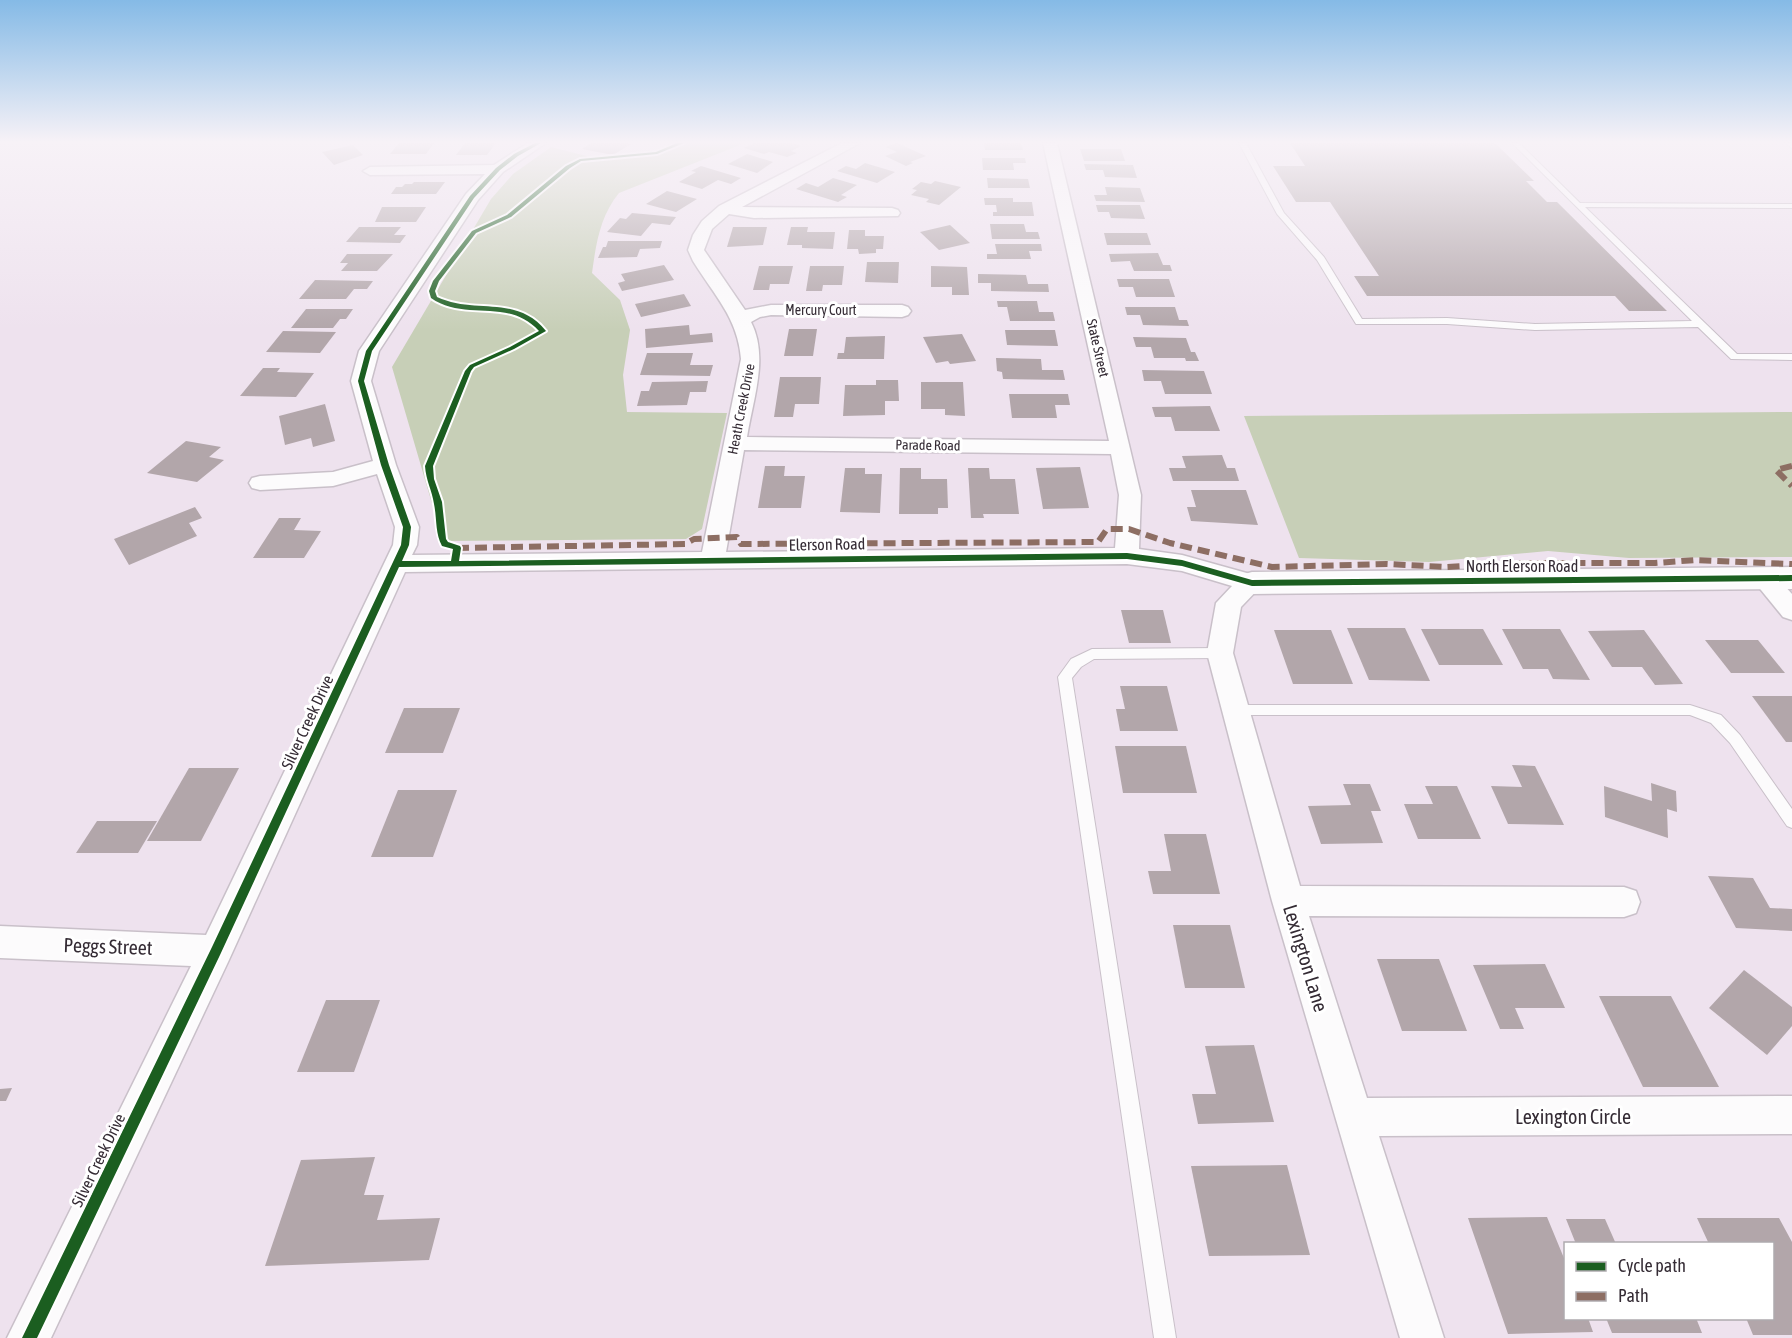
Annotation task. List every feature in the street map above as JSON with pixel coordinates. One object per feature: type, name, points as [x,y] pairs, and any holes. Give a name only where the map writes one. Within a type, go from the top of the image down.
[{"type":"street","name":"Silver Creek Drive","points":[[29,1338],[216,951],[398,564],[405,545],[407,527],[361,381],[369,351],[466,205]]},
{"type":"street","name":"Heath Creek Drive","points":[[712,561],[751,359],[749,338],[741,320],[704,266],[696,250],[700,232],[713,218],[732,205]]},
{"type":"street","name":"State Street","points":[[1065,205],[1130,495],[1127,556]]},
{"type":"street","points":[[725,209],[754,213],[892,213]]},
{"type":"street","name":"Mercury Court","points":[[741,320],[755,312],[771,310],[902,311]]},
{"type":"street","name":"Parade Road","points":[[735,443],[1121,448]]},
{"type":"street","points":[[260,483],[333,479],[386,465]]},
{"type":"street","name":"Elerson Road","points":[[398,564],[1127,556],[1182,563],[1252,583]]},
{"type":"street","points":[[1778,578],[1792,611]]},
{"type":"street","name":"North Elerson Road","points":[[1252,583],[1778,578]]},
{"type":"street","name":"Lexington Lane","points":[[1252,583],[1229,603],[1220,653],[1288,901],[1422,1338]]},
{"type":"street","points":[[1288,901],[1624,902]]},
{"type":"street","name":"Peggs Street","points":[[0,942],[216,951]]},
{"type":"street","name":"Lexington Circle","points":[[1354,1117],[1792,1114]]},
{"type":"lane","points":[[1276,205],[1281,214],[1321,259],[1359,322],[1447,321],[1535,327],[1700,324]]},
{"type":"lane","points":[[1578,205],[1734,357],[1792,357]]},
{"type":"lane","points":[[1672,205],[1792,206]]},
{"type":"lane","points":[[1165,1338],[1065,677],[1076,663],[1092,654],[1220,653]]},
{"type":"lane","points":[[1234,710],[1690,710],[1716,719],[1735,739],[1792,820]]},
{"type":"green space","points":[[487,205],[611,205],[597,241],[592,273],[620,300],[630,330],[623,375],[627,412],[727,413],[702,529],[686,539],[443,541],[392,367]]},
{"type":"green space","points":[[1792,412],[1792,557],[1629,558],[1548,551],[1429,562],[1299,558],[1244,416]]},
{"type":"building","points":[[651,205],[687,205],[676,212]]},
{"type":"building","points":[[996,205],[1032,205],[1034,216],[993,216],[993,212],[997,212]]},
{"type":"building","points":[[1096,205],[1140,205],[1145,219],[1111,218],[1109,212],[1098,212]]},
{"type":"building","points":[[1332,205],[1560,205],[1667,311],[1629,311],[1615,296],[1367,296],[1354,276],[1379,276]]},
{"type":"building","points":[[382,207],[426,207],[416,222],[375,222]]},
{"type":"building","points":[[632,213],[676,217],[670,225],[652,223],[641,236],[607,232],[620,218],[626,219]]},
{"type":"building","points":[[990,224],[1024,224],[1026,232],[1038,232],[1040,239],[992,239]]},
{"type":"building","points":[[950,225],[970,243],[939,250],[920,232]]},
{"type":"building","points":[[359,227],[401,227],[394,235],[406,235],[400,243],[346,242]]},
{"type":"building","points":[[733,227],[767,227],[763,245],[727,247]]},
{"type":"building","points":[[791,227],[808,227],[807,232],[835,232],[833,249],[787,245]]},
{"type":"building","points":[[849,230],[865,230],[865,236],[884,236],[883,249],[876,249],[876,253],[859,254],[858,249],[847,249]]},
{"type":"building","points":[[1104,233],[1147,233],[1151,245],[1107,245]]},
{"type":"building","points":[[608,241],[662,241],[660,248],[640,249],[637,257],[598,258]]},
{"type":"building","points":[[995,244],[1041,244],[1042,251],[1029,251],[1031,259],[987,259],[987,254],[997,254]]},
{"type":"building","points":[[1158,253],[1163,265],[1170,265],[1172,271],[1134,271],[1130,261],[1111,262],[1109,254]]},
{"type":"building","points":[[347,254],[393,254],[377,271],[341,271],[348,263],[340,263]]},
{"type":"building","points":[[867,262],[899,262],[898,283],[865,282]]},
{"type":"building","points":[[664,265],[674,280],[622,291],[618,283],[625,281],[621,274]]},
{"type":"building","points":[[759,266],[793,266],[789,284],[770,284],[769,290],[753,290]]},
{"type":"building","points":[[810,266],[844,266],[842,285],[823,285],[822,291],[806,291]]},
{"type":"building","points":[[931,266],[967,267],[969,295],[952,295],[952,287],[931,287]]},
{"type":"building","points":[[978,274],[1026,275],[1028,284],[1048,284],[1049,292],[991,291],[991,283],[978,283]]},
{"type":"building","points":[[1117,279],[1169,279],[1175,297],[1136,297],[1133,287],[1119,287]]},
{"type":"building","points":[[315,280],[373,281],[367,289],[354,289],[346,299],[299,299]]},
{"type":"building","points":[[684,294],[691,306],[641,317],[635,304]]},
{"type":"building","points":[[997,301],[1037,301],[1039,312],[1053,312],[1055,321],[1010,321],[1007,307],[998,307]]},
{"type":"building","points":[[1125,307],[1175,307],[1179,320],[1187,320],[1189,326],[1143,325],[1140,315],[1127,315]]},
{"type":"building","points":[[306,309],[353,309],[346,319],[340,319],[333,328],[291,328]]},
{"type":"building","points":[[689,325],[690,335],[712,333],[713,342],[646,348],[645,329]]},
{"type":"building","points":[[789,329],[817,329],[813,356],[784,356]]},
{"type":"building","points":[[1005,330],[1055,330],[1058,346],[1007,345]]},
{"type":"building","points":[[283,331],[336,332],[320,353],[266,352]]},
{"type":"building","points":[[962,334],[976,361],[936,363],[923,337]]},
{"type":"building","points":[[885,336],[884,359],[837,359],[838,353],[844,353],[846,337]]},
{"type":"building","points":[[1133,337],[1186,338],[1191,352],[1195,352],[1199,361],[1186,361],[1185,358],[1154,358],[1151,347],[1136,347]]},
{"type":"building","points":[[647,353],[693,353],[690,365],[713,365],[710,376],[640,375]]},
{"type":"building","points":[[996,358],[1041,359],[1042,370],[1063,370],[1065,380],[1003,379],[1002,372],[997,371]]},
{"type":"building","points":[[263,368],[280,368],[277,372],[314,373],[296,397],[240,396]]},
{"type":"building","points":[[1142,370],[1204,371],[1212,394],[1165,394],[1161,381],[1144,381]]},
{"type":"building","points":[[780,377],[821,377],[819,404],[795,404],[793,417],[774,417]]},
{"type":"building","points":[[876,380],[898,380],[899,401],[885,401],[885,415],[843,416],[845,385],[876,385]]},
{"type":"building","points":[[708,381],[706,392],[690,392],[687,405],[637,406],[641,391],[649,391],[652,382]]},
{"type":"building","points":[[921,382],[963,382],[965,416],[945,415],[945,409],[921,409]]},
{"type":"building","points":[[1009,394],[1068,394],[1070,405],[1055,405],[1057,418],[1012,418]]},
{"type":"building","points":[[325,404],[335,441],[313,447],[311,438],[285,445],[279,416]]},
{"type":"building","points":[[1210,406],[1220,431],[1175,431],[1171,417],[1155,417],[1152,407]]},
{"type":"building","points":[[186,441],[221,447],[209,457],[224,460],[197,482],[147,473]]},
{"type":"building","points":[[1222,455],[1227,468],[1235,468],[1239,481],[1173,481],[1169,468],[1186,468],[1182,456]]},
{"type":"building","points":[[765,466],[785,466],[784,476],[805,476],[801,508],[758,508]]},
{"type":"building","points":[[1080,467],[1089,508],[1043,509],[1036,468]]},
{"type":"building","points":[[845,468],[865,468],[865,474],[882,474],[880,513],[840,512]]},
{"type":"building","points":[[900,468],[921,468],[921,479],[947,479],[948,508],[938,508],[938,514],[899,514]]},
{"type":"building","points":[[968,468],[989,468],[990,479],[1015,479],[1019,514],[983,514],[984,518],[971,518]]},
{"type":"building","points":[[1191,490],[1246,490],[1258,525],[1191,521],[1187,507],[1196,507]]},
{"type":"building","points":[[195,507],[202,518],[189,523],[197,536],[129,565],[114,539]]},
{"type":"building","points":[[279,518],[301,518],[294,530],[321,531],[304,558],[253,558]]},
{"type":"building","points":[[1121,610],[1163,610],[1171,643],[1129,643]]},
{"type":"building","points":[[1347,628],[1405,628],[1430,681],[1369,680]]},
{"type":"building","points":[[1421,629],[1483,629],[1503,665],[1439,665]]},
{"type":"building","points":[[1502,629],[1560,629],[1590,680],[1553,679],[1548,669],[1523,669]]},
{"type":"building","points":[[1274,630],[1331,630],[1353,684],[1293,684]]},
{"type":"building","points":[[1644,630],[1683,684],[1655,685],[1642,667],[1612,667],[1588,631]]},
{"type":"building","points":[[1705,640],[1758,640],[1785,673],[1731,673]]},
{"type":"building","points":[[1120,686],[1167,686],[1178,731],[1120,731],[1116,709],[1125,709]]},
{"type":"building","points":[[1752,696],[1792,696],[1792,742],[1786,742]]},
{"type":"building","points":[[404,708],[460,708],[443,753],[385,753]]},
{"type":"building","points":[[1115,746],[1186,746],[1197,793],[1123,793]]},
{"type":"building","points":[[1512,765],[1535,766],[1564,825],[1508,824],[1491,786],[1522,787]]},
{"type":"building","points":[[189,768],[239,768],[201,841],[147,841]]},
{"type":"building","points":[[1651,783],[1676,791],[1677,812],[1667,809],[1668,838],[1605,817],[1604,786],[1652,801]]},
{"type":"building","points":[[1343,784],[1370,784],[1381,811],[1371,811],[1383,843],[1321,844],[1308,806],[1351,805]]},
{"type":"building","points":[[1425,786],[1457,786],[1481,839],[1418,839],[1404,804],[1433,804]]},
{"type":"building","points":[[398,790],[457,790],[433,857],[371,857]]},
{"type":"building","points":[[97,821],[157,821],[138,853],[76,853]]},
{"type":"building","points":[[1164,834],[1206,834],[1220,894],[1153,894],[1148,871],[1171,871]]},
{"type":"building","points":[[1708,876],[1753,878],[1770,908],[1792,909],[1792,931],[1736,928]]},
{"type":"building","points":[[1173,925],[1230,925],[1245,988],[1185,988]]},
{"type":"building","points":[[1377,959],[1439,959],[1467,1031],[1402,1031]]},
{"type":"building","points":[[1545,964],[1565,1008],[1515,1008],[1524,1029],[1500,1029],[1473,965]]},
{"type":"building","points":[[1744,970],[1792,1007],[1792,1026],[1767,1055],[1709,1008]]},
{"type":"building","points":[[1599,996],[1671,996],[1719,1087],[1643,1087]]},
{"type":"building","points":[[326,1000],[380,1000],[354,1072],[297,1072]]},
{"type":"building","points":[[1254,1045],[1274,1122],[1198,1124],[1192,1094],[1216,1094],[1205,1046]]},
{"type":"building","points":[[12,1088],[6,1101],[0,1101],[0,1089]]},
{"type":"building","points":[[375,1157],[364,1195],[384,1195],[377,1220],[440,1218],[429,1260],[265,1266],[301,1160]]},
{"type":"building","points":[[1287,1165],[1310,1255],[1209,1256],[1191,1166]]},
{"type":"building","points":[[1547,1217],[1564,1258],[1564,1320],[1589,1320],[1593,1332],[1508,1334],[1468,1218]]},
{"type":"building","points":[[1697,1218],[1779,1218],[1792,1242],[1792,1335],[1753,1335],[1747,1320],[1774,1320],[1774,1242],[1708,1242]]},
{"type":"building","points":[[1566,1219],[1605,1219],[1615,1242],[1575,1242]]},
{"type":"building","points":[[1607,1320],[1697,1320],[1702,1333],[1612,1333]]},
{"type":"marked path","points":[[1792,466],[1776,470],[1792,486]]},
{"type":"marked path","points":[[457,548],[685,544],[694,539],[737,537],[741,544],[1098,542],[1107,529],[1129,529],[1170,543],[1272,567],[1387,564],[1447,567],[1526,563],[1655,563],[1696,560],[1792,564]]},
{"type":"cycle path","points":[[29,1338],[216,951],[405,545],[407,527],[385,465],[361,381],[369,351],[466,205]]},
{"type":"cycle path","points":[[455,564],[457,548],[445,544],[442,539],[438,502],[430,479],[429,466],[472,366],[543,331],[533,320],[521,314],[507,310],[447,304],[434,298],[432,291],[436,281],[474,232],[509,216],[522,205]]},
{"type":"cycle path","points":[[398,564],[1127,556],[1182,563],[1252,583],[1792,578]]}]
